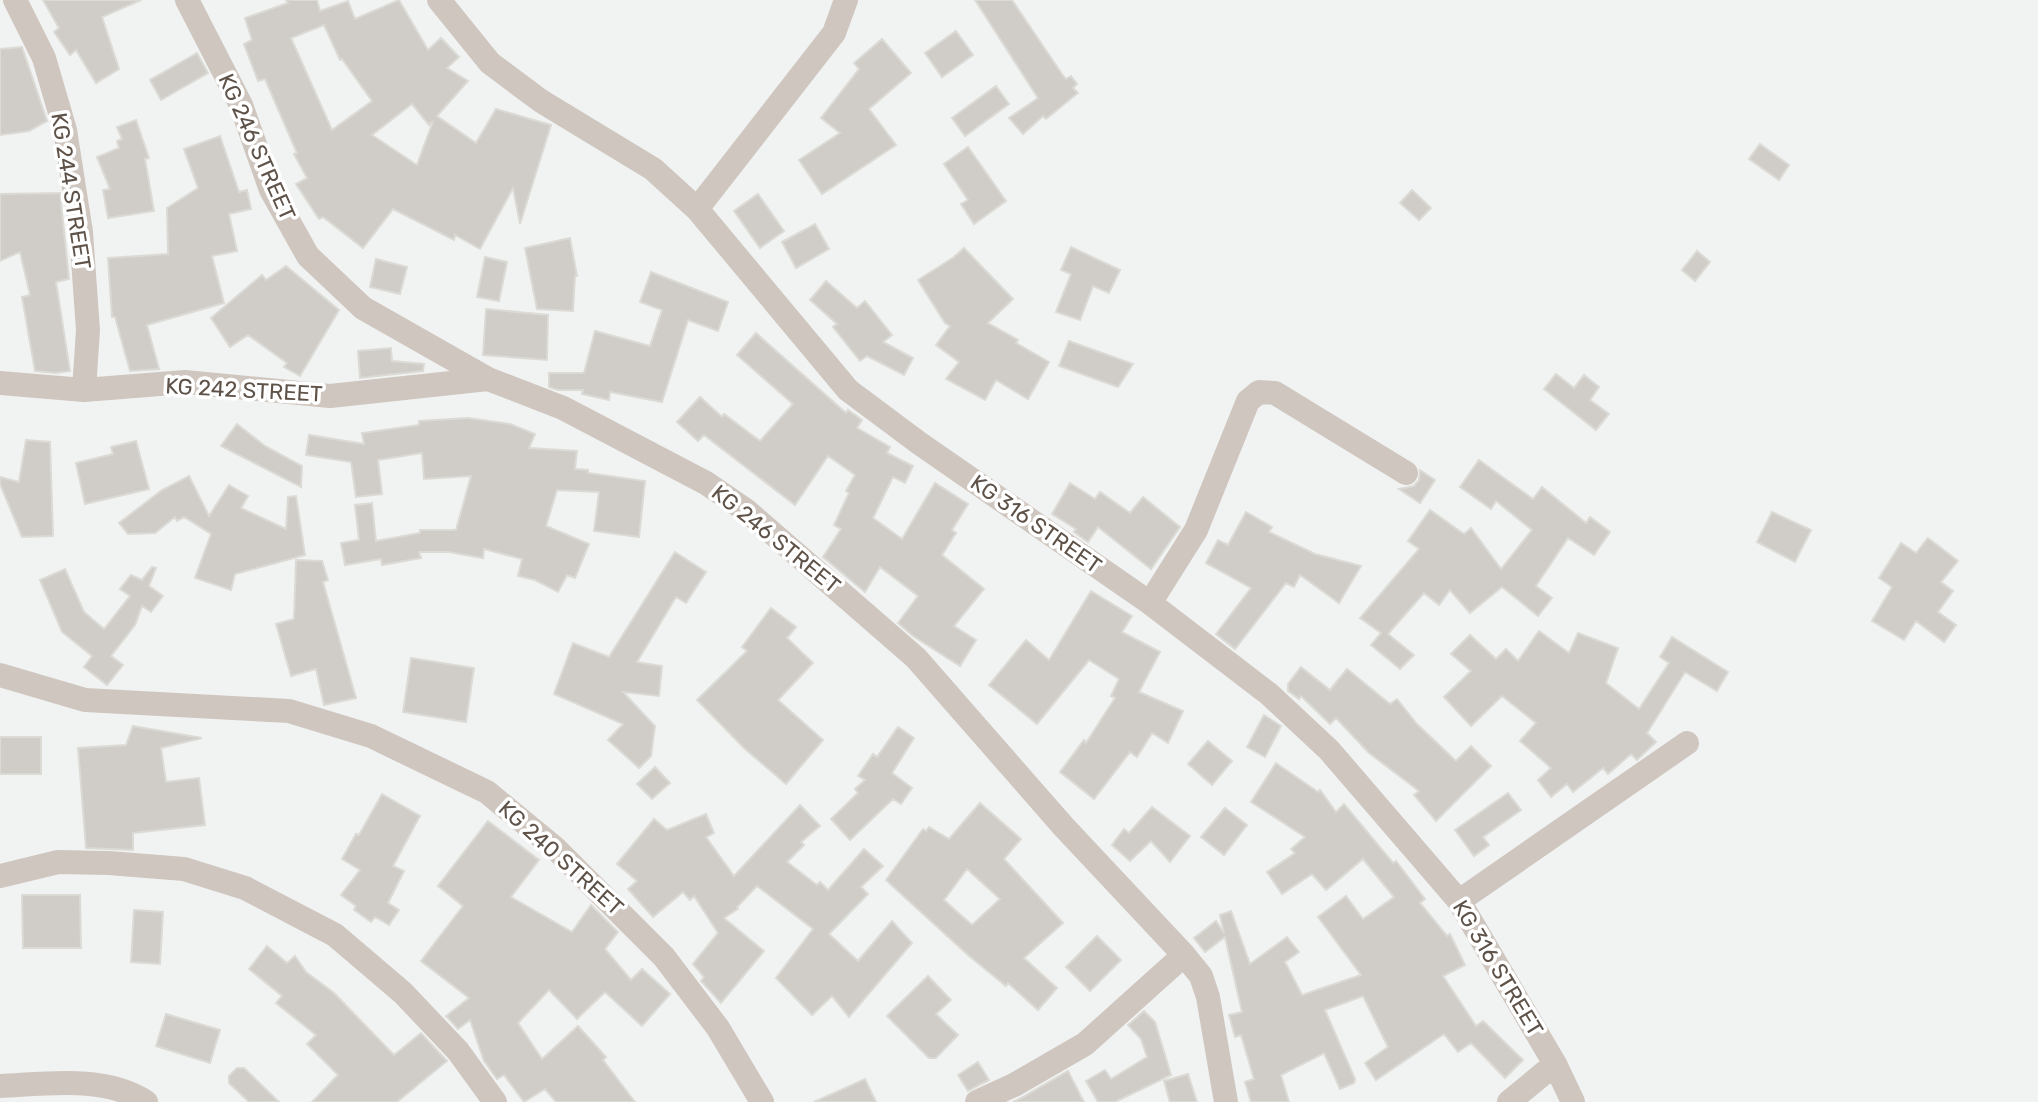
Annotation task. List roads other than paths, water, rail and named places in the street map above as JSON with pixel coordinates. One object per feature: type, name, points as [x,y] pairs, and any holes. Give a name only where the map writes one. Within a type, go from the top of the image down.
[{"type":"street","name":"KG 244 STREET","points":[[15,0],[44,58],[65,130],[81,232],[88,330],[84,390]]},
{"type":"street","name":"KG 246 STREET","points":[[187,0],[241,105],[271,190],[308,256],[363,308],[488,379],[563,408],[706,483],[747,511],[916,658],[1063,826],[1201,976],[1208,997],[1226,1102]]},
{"type":"street","name":"KG 316 STREET","points":[[439,0],[490,63],[541,101],[653,169],[697,209],[848,390],[1150,603],[1269,694],[1329,750],[1459,901],[1555,1064],[1573,1102]]},
{"type":"street","points":[[697,209],[834,33],[846,0]]},
{"type":"street","name":"KG 242 STREET","points":[[0,383],[84,390],[185,382],[330,396],[488,379]]},
{"type":"street","points":[[1150,603],[1196,530],[1248,401],[1259,392],[1275,393],[1406,473]]},
{"type":"street","name":"KG 240 STREET","points":[[0,675],[85,700],[289,711],[371,736],[487,792],[555,848],[664,957],[718,1028],[762,1102]]},
{"type":"street","points":[[1459,901],[1687,743]]},
{"type":"street","points":[[0,876],[58,862],[109,863],[184,869],[245,888],[335,935],[403,993],[447,1039],[495,1102]]},
{"type":"street","points":[[977,1102],[1014,1085],[1085,1044],[1184,955]]},
{"type":"street","points":[[1509,1102],[1555,1064]]},
{"type":"street","points":[[0,1086],[75,1083],[132,1093],[146,1102]]}]
